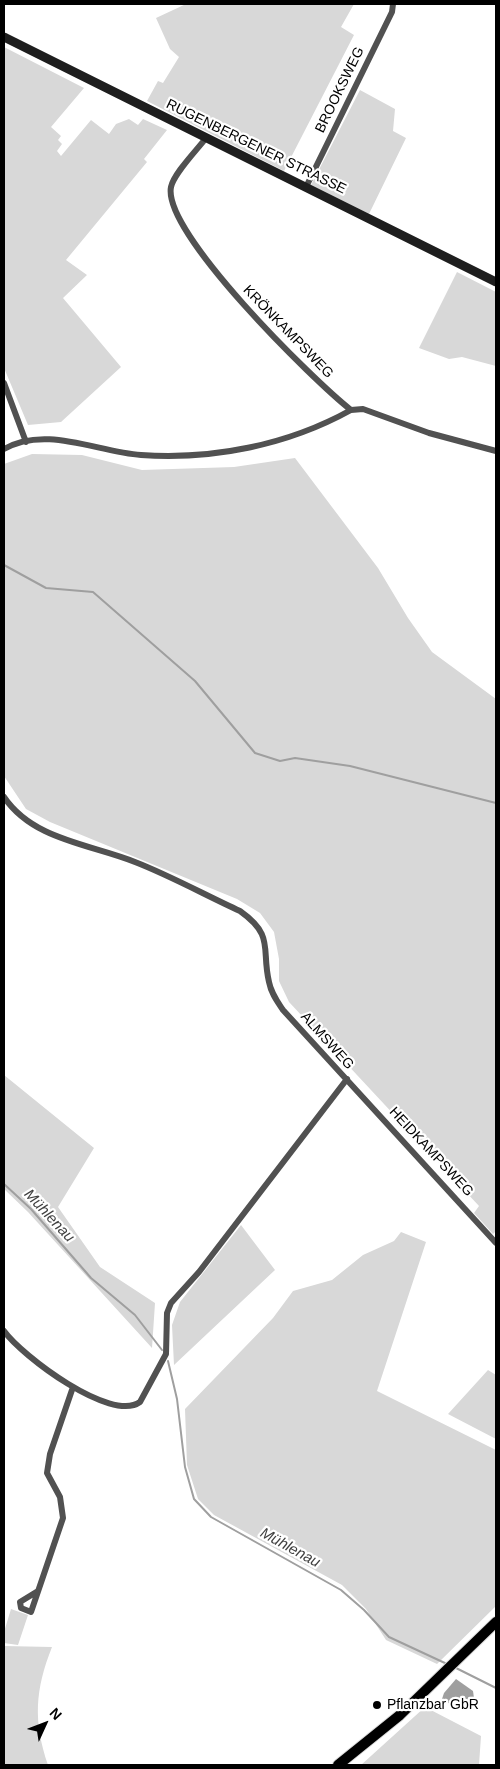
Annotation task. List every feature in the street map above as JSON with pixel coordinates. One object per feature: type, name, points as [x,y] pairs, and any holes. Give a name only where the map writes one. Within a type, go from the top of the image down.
[{"type":"main road","name":"RUGENBERGENER STRASSE","points":[[4,37],[496,282]]},
{"type":"main road","points":[[338,1765],[400,1715],[496,1622]]},
{"type":"street","name":"BROOKSWEG","points":[[306,187],[392,12],[393,4]]},
{"type":"street","name":"KRÖNKAMPSWEG","points":[[206,138],[171,186],[171,200],[177,216],[194,243],[227,285],[318,382],[351,410]]},
{"type":"street","points":[[4,383],[26,442]]},
{"type":"street","points":[[4,449],[15,442],[40,439],[68,441],[139,455],[183,456],[236,451],[301,432],[351,410],[363,409],[428,434],[496,451]]},
{"type":"street","name":"ALMSWEG","points":[[4,797],[25,821],[44,832],[135,862],[240,911],[252,920],[260,930],[267,946],[269,981],[273,996],[283,1010],[347,1079],[199,1272],[171,1303],[167,1313],[166,1354],[140,1402],[128,1407],[110,1403],[73,1387]]},
{"type":"street","name":"HEIDKAMPSWEG","points":[[347,1079],[496,1243]]},
{"type":"street","points":[[5,1335],[73,1387],[50,1454],[47,1473],[60,1497],[63,1518],[38,1591]]},
{"type":"shaded area","points":[[186,4],[354,4],[341,27],[354,35],[284,171],[147,101],[158,81],[163,83],[179,57],[170,49],[156,18]]},
{"type":"shaded area","points":[[4,47],[84,88],[51,127],[61,136],[58,140],[62,144],[57,151],[61,156],[91,120],[109,134],[116,124],[129,119],[138,125],[143,119],[167,130],[144,159],[147,162],[66,260],[87,275],[63,298],[121,367],[61,422],[28,425],[4,368]]},
{"type":"shaded area","points":[[360,90],[395,109],[393,131],[406,138],[369,214],[311,185]]},
{"type":"shaded area","points":[[457,272],[496,292],[496,366],[462,357],[449,359],[419,348]]},
{"type":"shaded area","points":[[32,454],[82,455],[142,470],[234,467],[295,458],[378,568],[408,618],[432,652],[496,699],[496,1231],[493,1234],[474,1213],[479,1206],[289,1002],[279,981],[279,959],[274,932],[260,913],[237,899],[50,822],[26,809],[4,776],[4,464]]},
{"type":"shaded area","points":[[4,1075],[94,1148],[58,1207],[100,1267],[155,1303],[152,1348],[28,1212],[4,1189]]},
{"type":"shaded area","points":[[241,1225],[275,1270],[174,1365],[172,1325],[180,1302]]},
{"type":"shaded area","points":[[401,1232],[426,1242],[377,1391],[496,1450],[496,1606],[437,1664],[386,1640],[366,1609],[342,1585],[214,1515],[198,1499],[187,1465],[185,1409],[273,1318],[293,1291],[332,1280],[363,1255],[394,1241]]},
{"type":"shaded area","points":[[488,1370],[496,1375],[496,1439],[448,1414]]},
{"type":"shaded area","points":[[11,1609],[28,1615],[18,1645],[4,1643],[4,1632]]},
{"type":"shaded area","points":[[4,1646],[52,1647],[42,1677],[38,1706],[40,1734],[48,1765],[4,1765]]},
{"type":"shaded area","points":[[456,1679],[473,1691],[474,1698],[462,1705],[450,1704],[442,1699],[444,1693]]},
{"type":"shaded area","points":[[425,1707],[481,1736],[479,1765],[361,1765]]},
{"type":"waterway","points":[[4,565],[46,588],[93,592],[195,681],[255,753],[280,761],[295,758],[350,766],[496,803]]},
{"type":"waterway","name":"Mühlenau","points":[[4,1184],[31,1209],[91,1278],[135,1315],[162,1350]]},
{"type":"waterway","name":"Mühlenau","points":[[168,1361],[177,1399],[185,1467],[194,1499],[211,1517],[341,1590],[364,1610],[389,1637],[447,1664]]},
{"type":"waterway","name":"Mühlenau","points":[[454,1667],[496,1688]]},
{"type":"place","name":"Pflanzbar GbR","points":[[377,1705]]}]
